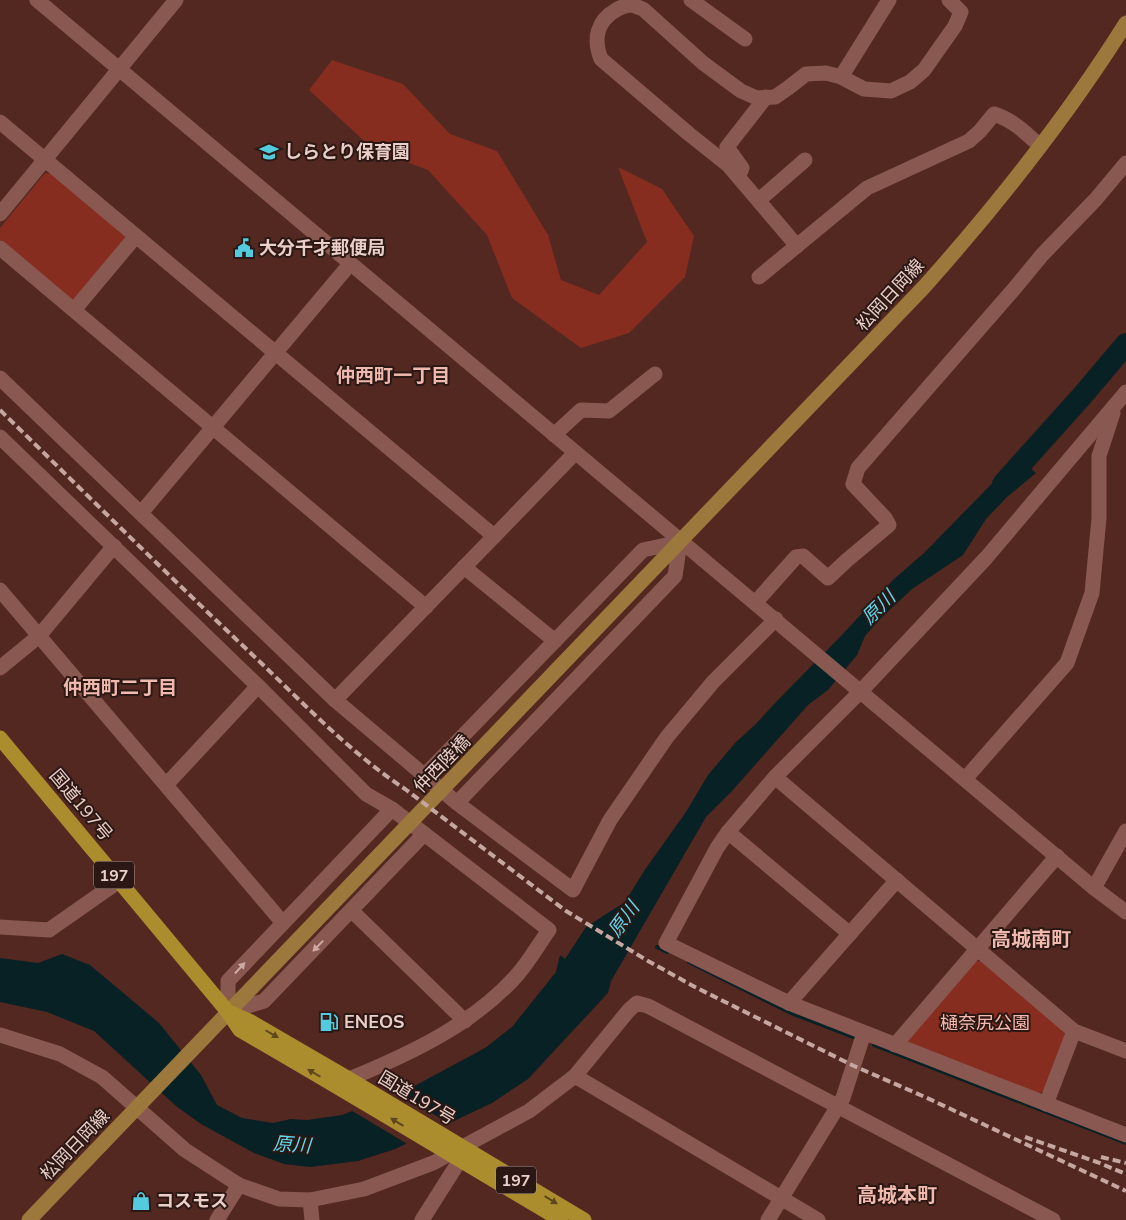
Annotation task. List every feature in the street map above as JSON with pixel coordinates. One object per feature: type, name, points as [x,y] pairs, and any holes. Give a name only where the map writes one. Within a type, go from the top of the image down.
[{"type":"highway","name":"国道197号","points":[[0,738],[228,1012],[240,1030],[363,1094],[561,1220]]},
{"type":"highway","name":"国道197号","points":[[228,1012],[251,1022],[349,1079],[363,1094]]},
{"type":"highway","name":"国道197号","points":[[452,1150],[584,1220]]},
{"type":"main road","name":"松岡日岡線","points":[[654,569],[924,288],[963,244],[1040,146],[1126,24]]},
{"type":"main road","name":"仲西陸橋","points":[[228,1012],[654,569]]},
{"type":"main road","name":"松岡日岡線","points":[[29,1220],[228,1012]]},
{"type":"street","points":[[37,0],[680,542],[756,602],[1094,888],[1126,912]]},
{"type":"street","points":[[0,214],[176,0]]},
{"type":"street","points":[[691,0],[745,39]]},
{"type":"street","points":[[841,78],[889,0]]},
{"type":"street","points":[[797,246],[728,165],[602,59],[597,42],[600,25],[621,3],[643,9],[703,63],[741,91],[757,98],[775,97],[806,74],[826,73],[864,89],[891,91],[910,82],[924,70],[955,26],[961,12],[949,0]]},
{"type":"street","points":[[739,178],[742,168],[727,147],[766,97]]},
{"type":"street","points":[[759,278],[867,188],[968,141],[980,131],[994,114],[1006,117],[1024,130],[1040,146]]},
{"type":"street","points":[[0,122],[494,536]]},
{"type":"street","points":[[759,200],[805,160]]},
{"type":"street","points":[[756,602],[796,557],[803,556],[828,578],[889,525],[886,518],[853,484],[858,468],[1042,255],[1096,199],[1126,163]]},
{"type":"street","points":[[74,310],[136,236]]},
{"type":"street","points":[[0,248],[426,607]]},
{"type":"street","points":[[140,513],[350,264]]},
{"type":"street","points":[[554,435],[581,410],[609,411],[655,374]]},
{"type":"street","points":[[0,378],[335,700],[457,803],[572,890],[610,820],[667,737],[713,682],[776,619]]},
{"type":"street","points":[[1126,392],[986,558],[857,688],[728,832],[709,862],[666,943],[789,1003],[1126,1135]]},
{"type":"street","points":[[965,779],[1066,663],[1092,593],[1099,518],[1099,456],[1115,407]]},
{"type":"street","points":[[0,437],[258,686],[366,794],[392,809],[549,930],[518,974],[465,1021],[418,1047],[349,1079]]},
{"type":"street","points":[[335,700],[575,453]]},
{"type":"street","points":[[424,776],[643,550],[680,542]]},
{"type":"street","points":[[457,803],[675,576],[680,542]]},
{"type":"street","points":[[0,668],[39,636],[114,546]]},
{"type":"street","points":[[464,567],[555,641]]},
{"type":"street","points":[[0,590],[283,923]]},
{"type":"street","points":[[166,785],[258,686]]},
{"type":"street","points":[[776,777],[1074,1031],[1126,1051]]},
{"type":"street","points":[[392,809],[228,981],[228,1012],[264,1001],[424,834]]},
{"type":"street","points":[[1094,888],[1126,831]]},
{"type":"street","points":[[728,832],[850,934]]},
{"type":"street","points":[[895,1045],[1057,856]]},
{"type":"street","points":[[789,1003],[897,880]]},
{"type":"street","points":[[0,927],[49,930],[119,881]]},
{"type":"street","points":[[352,911],[465,1021]]},
{"type":"street","points":[[0,1036],[60,1054],[102,1077],[185,1150],[239,1185],[279,1199],[310,1200],[364,1189],[432,1163],[452,1150],[529,1111],[575,1076],[629,1010],[637,1003],[648,1006],[1053,1220]]},
{"type":"street","points":[[1046,1104],[1074,1031]]},
{"type":"street","points":[[768,1220],[843,1098],[864,1033]]},
{"type":"street","points":[[575,1076],[818,1220]]},
{"type":"street","points":[[422,1220],[452,1150]]},
{"type":"street","points":[[217,1220],[239,1185]]},
{"type":"street","points":[[310,1200],[312,1220]]},
{"type":"green space","points":[[332,60],[403,84],[450,134],[497,151],[548,235],[561,280],[599,295],[647,242],[618,167],[662,189],[694,236],[685,277],[629,333],[581,348],[512,298],[487,235],[428,170],[374,150],[309,90]]},
{"type":"green space","points":[[45,173],[51,174],[125,235],[125,241],[77,298],[71,300],[0,240],[0,228]]},
{"type":"green space","name":"樋奈尻公園","points":[[976,961],[983,961],[1064,1030],[1065,1037],[1044,1091],[1038,1094],[909,1043],[908,1039]]},
{"type":"water","points":[[1018,457],[1036,473],[1007,497],[986,519],[963,555],[912,589],[881,618],[865,636],[857,655],[828,690],[808,705],[732,791],[706,817],[611,981],[608,993],[528,1079],[492,1103],[395,1149],[358,1161],[310,1167],[284,1164],[254,1153],[201,1124],[176,1106],[94,1031],[47,1012],[0,1002],[0,958],[38,963],[62,954],[90,965],[159,1023],[201,1075],[217,1105],[242,1118],[273,1123],[291,1119],[307,1120],[342,1115],[407,1090],[485,1048],[512,1027],[556,972],[560,955],[565,959],[586,927],[625,902],[644,871],[686,812],[708,775],[736,742],[755,725],[893,580],[924,553]]},
{"type":"pier","points":[[395,1092],[452,1125],[409,1145],[349,1109]]},
{"type":"waterway","name":"原川","points":[[1003,484],[1126,344]]},
{"type":"waterway","points":[[657,947],[667,952]]},
{"type":"waterway","points":[[689,962],[791,1013],[853,1037]]},
{"type":"waterway","points":[[874,1045],[1126,1143]]},
{"type":"railway","points":[[0,410],[311,712],[348,745],[566,911],[695,987],[854,1066],[1126,1191]]},
{"type":"railway","points":[[1025,1137],[1126,1174]]},
{"type":"railway","points":[[1101,1157],[1126,1163]]},
{"type":"place","name":"しらとり保育園","points":[[269,152]]},
{"type":"place","name":"大分千才郵便局","points":[[244,248]]},
{"type":"place","name":"ENEOS","points":[[329,1022]]},
{"type":"place","name":"コスモス","points":[[141,1201]]},
{"type":"district","name":"仲西町一丁目","points":[[393,375]]},
{"type":"district","name":"仲西町二丁目","points":[[120,687]]},
{"type":"district","name":"高城南町","points":[[1031,939]]},
{"type":"district","name":"高城本町","points":[[897,1195]]}]
